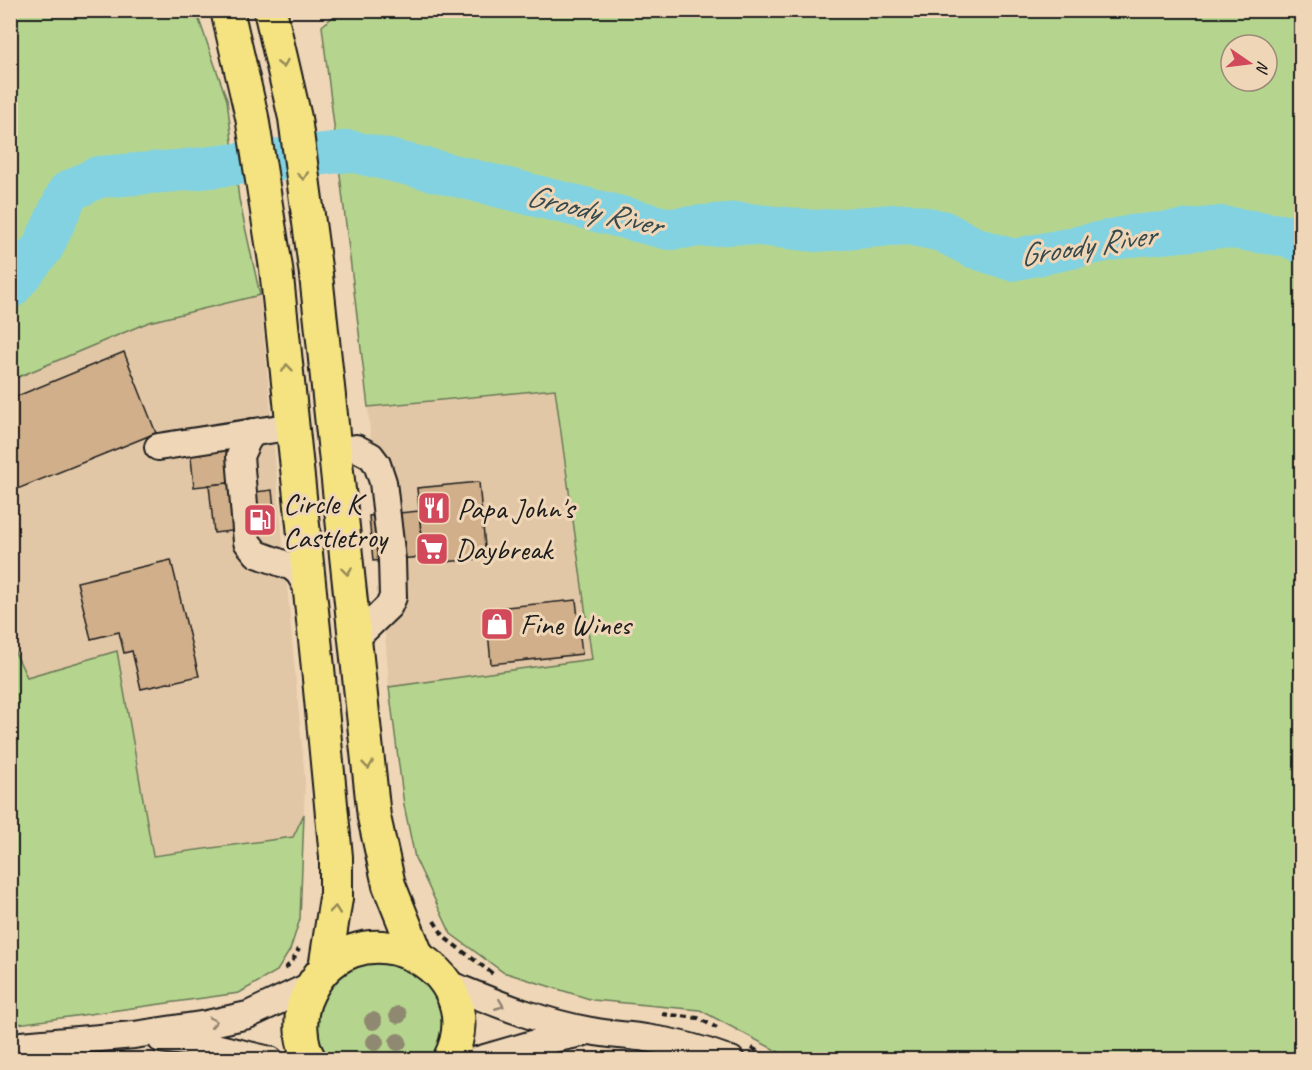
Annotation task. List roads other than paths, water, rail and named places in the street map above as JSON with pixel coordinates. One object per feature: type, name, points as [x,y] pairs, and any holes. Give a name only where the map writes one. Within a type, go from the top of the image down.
[{"type":"main road","points":[[227,10],[252,117],[276,268],[301,494],[336,857],[333,928],[319,976],[303,1008],[301,1032],[310,1059]]},
{"type":"main road","points":[[270,10],[295,118],[316,275],[374,817],[389,885],[417,955]]},
{"type":"main road","points":[[294,426],[309,415],[328,391]]},
{"type":"main road","points":[[301,494],[315,469],[335,451]]},
{"type":"main road","points":[[319,976],[345,954],[369,947],[394,947],[417,955],[433,967],[446,983],[455,1004],[458,1027],[454,1050],[449,1059]]},
{"type":"street","points":[[158,447],[294,426]]},
{"type":"street","points":[[253,432],[240,456],[247,542],[257,554],[292,567],[299,573],[311,594]]},
{"type":"street","points":[[335,451],[356,448],[371,456],[377,464],[383,482],[393,569],[393,597],[388,606],[354,640]]},
{"type":"street","points":[[10,1046],[134,1035],[248,1015],[319,976]]},
{"type":"street","points":[[446,983],[513,1010],[591,1031],[645,1037],[731,1059]]},
{"type":"street","points":[[478,1059],[543,1041],[591,1031]]},
{"type":"street","points":[[134,1035],[202,1044],[270,1059]]},
{"type":"waterway","name":"Groody River","points":[[10,288],[43,247],[68,192],[98,177],[176,171],[350,151],[669,229],[738,223],[816,231],[907,224],[942,231],[973,247],[1012,260],[1131,236],[1222,227],[1288,236],[1302,243]]},
{"type":"place","name":"Papa John's","points":[[434,508]]},
{"type":"place","name":"Circle K Castletroy","points":[[260,520]]},
{"type":"place","name":"Daybreak","points":[[432,549]]},
{"type":"place","name":"Fine Wines","points":[[497,624]]}]
